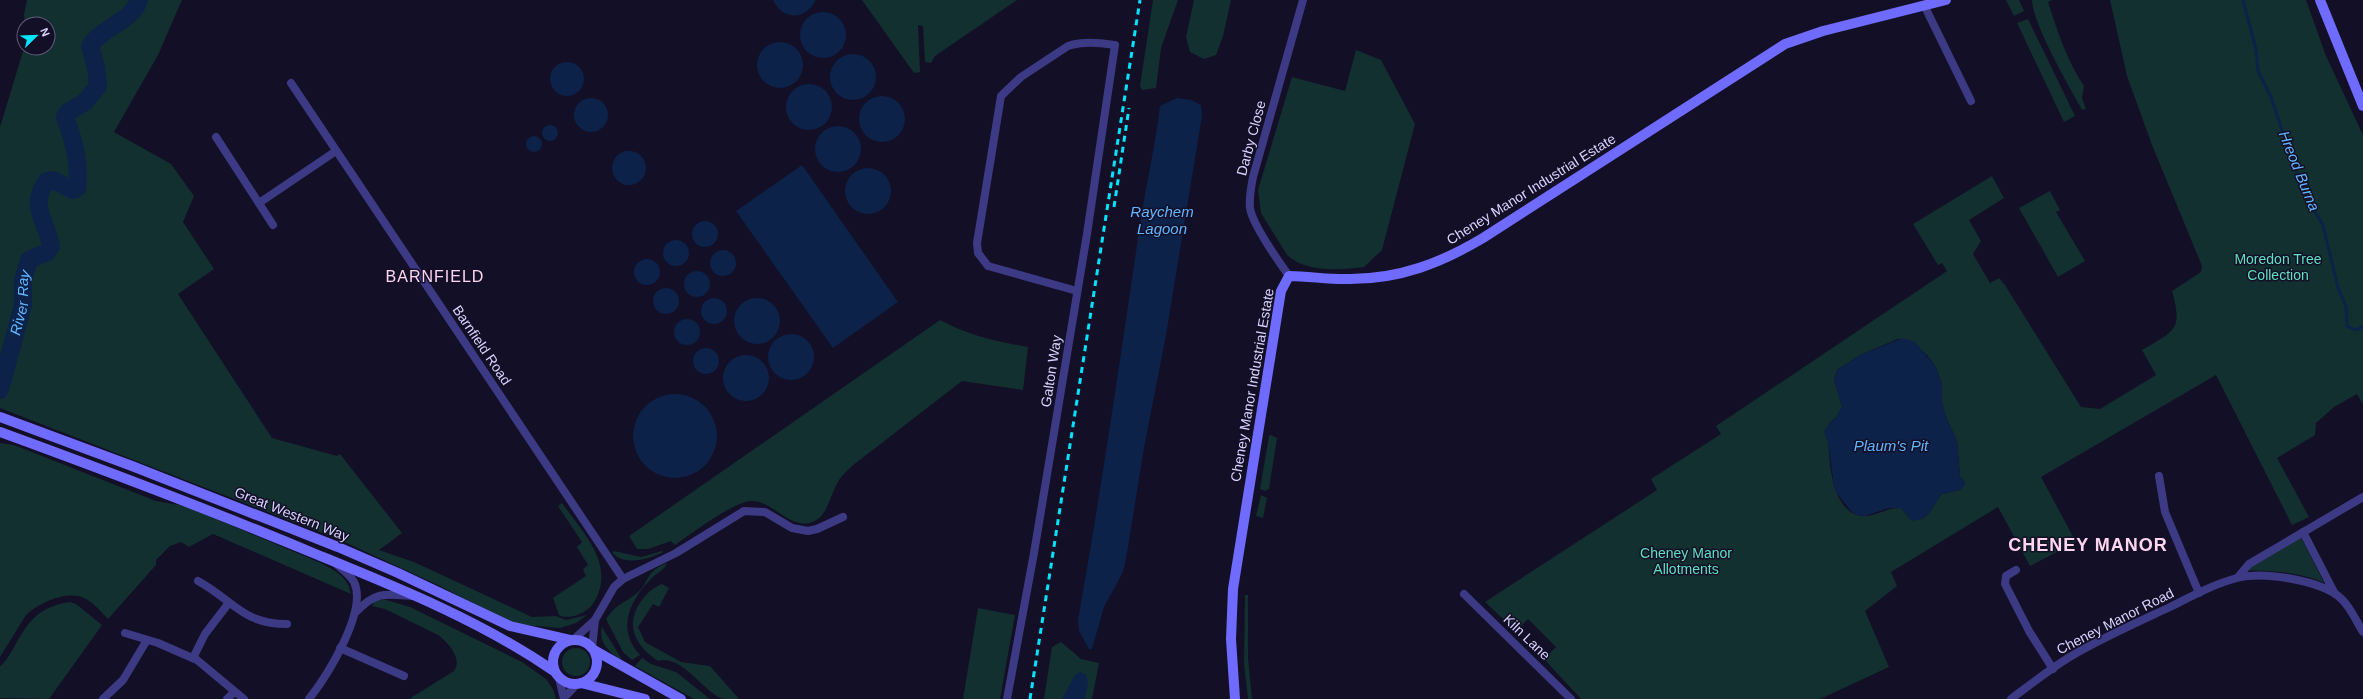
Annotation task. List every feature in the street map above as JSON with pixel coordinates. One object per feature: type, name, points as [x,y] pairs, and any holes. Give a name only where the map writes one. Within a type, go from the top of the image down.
[{"type":"main road","name":"Cheney Manor Industrial Estate","points":[[1235,699],[1231,639],[1235,570],[1281,292],[1289,276],[1349,279],[1375,278],[1399,274],[1436,263],[1483,238],[1785,44],[1822,31],[1946,0]]},
{"type":"main road","points":[[2320,0],[2363,106]]},
{"type":"main road","name":"Great Western Way","points":[[0,417],[132,466],[338,547],[405,576],[510,626],[572,640]]},
{"type":"main road","name":"Great Western Way","points":[[5,434],[182,500],[419,597],[478,626],[557,674]]},
{"type":"main road","points":[[645,699],[579,684],[567,683],[557,674],[552,662],[555,650],[560,645],[572,640],[584,641],[593,649],[681,699]]},
{"type":"main road","points":[[579,684],[587,680],[596,669],[596,656],[593,649]]},
{"type":"street","name":"Darby Close","points":[[1289,276],[1254,220],[1250,208],[1250,197],[1253,177],[1303,0]]},
{"type":"street","points":[[1924,5],[1971,101]]},
{"type":"street","name":"Galton Way","points":[[1007,699],[1034,553],[1077,291],[1115,46],[1076,43],[1053,55],[1008,88],[1001,96],[977,243],[978,253],[988,266],[1077,291]]},
{"type":"street","name":"Barnfield Road","points":[[291,83],[623,579]]},
{"type":"street","points":[[216,137],[273,225]]},
{"type":"street","points":[[259,203],[336,150]]},
{"type":"street","points":[[2159,476],[2165,512],[2199,593]]},
{"type":"street","points":[[2303,532],[2363,497]]},
{"type":"street","points":[[572,640],[595,620],[614,587],[623,579],[676,553],[744,511],[765,512],[792,528],[808,531],[817,529],[843,517]]},
{"type":"street","name":"Cheney Manor Road","points":[[2238,577],[2249,564],[2303,532],[2336,594],[2347,605],[2363,632]]},
{"type":"street","points":[[308,699],[325,679],[356,612],[357,595],[354,582],[333,561]]},
{"type":"street","points":[[2016,570],[2006,576],[2005,584],[2029,631],[2053,669]]},
{"type":"street","name":"Cheney Manor Road","points":[[2011,699],[2053,669],[2093,644],[2199,593],[2238,577],[2257,576],[2291,580],[2312,584],[2336,594]]},
{"type":"street","points":[[198,581],[228,604],[257,620],[287,624]]},
{"type":"street","name":"Kiln Lane","points":[[1464,594],[1571,699]]},
{"type":"street","points":[[356,612],[368,600],[377,595],[419,597]]},
{"type":"street","points":[[193,658],[205,634],[228,604]]},
{"type":"street","points":[[593,649],[595,620]]},
{"type":"street","points":[[125,633],[193,658],[244,699]]},
{"type":"street","points":[[103,699],[123,680],[147,640]]},
{"type":"street","points":[[340,648],[404,676]]},
{"type":"street","points":[[557,674],[564,699],[579,684]]},
{"type":"street","points":[[227,699],[234,692]]},
{"type":"green space","points":[[27,0],[182,0],[158,55],[114,132],[171,164],[194,196],[183,222],[214,269],[178,294],[272,438],[337,456],[340,454],[402,533],[379,550],[414,562],[532,617],[556,616],[566,620],[587,615],[576,623],[560,628],[523,625],[504,619],[438,585],[340,540],[0,408],[0,127],[22,56],[56,56],[56,16],[24,16]]},
{"type":"green space","points":[[862,0],[1017,0],[935,56],[931,63],[925,62],[923,26],[918,25],[920,72],[914,73]]},
{"type":"green space","points":[[1153,0],[1178,0],[1161,48],[1156,88],[1142,90],[1140,86]]},
{"type":"green space","points":[[1194,0],[1231,0],[1223,36],[1216,55],[1204,59],[1190,52],[1186,37]]},
{"type":"green space","points":[[2006,0],[2019,0],[2024,11],[2014,16]]},
{"type":"green space","points":[[2032,0],[2052,0],[2048,2],[2059,34],[2072,66],[2084,86],[2082,98],[2086,109],[2082,110],[2052,55],[2038,24]]},
{"type":"green space","points":[[2110,0],[2306,0],[2326,56],[2363,135],[2363,405],[2357,394],[2334,407],[2316,423],[2315,435],[2277,458],[2309,517],[2292,525],[2216,375],[2041,477],[2076,542],[2030,566],[1998,507],[1891,572],[1897,586],[1865,611],[1889,667],[1820,699],[1581,699],[1544,659],[1556,647],[1528,619],[1516,631],[1485,602],[1657,490],[1651,479],[1721,434],[1716,426],[1947,271],[1942,263],[1938,265],[1913,224],[1992,176],[2004,198],[1969,220],[1981,241],[1973,254],[1990,283],[1999,278],[2005,285],[2081,407],[2100,409],[2156,375],[2142,350],[2162,338],[2174,328],[2177,314],[2172,291],[2201,272],[2202,266],[2152,145],[2127,76]],"holes":[[[1898,339],[1907,339],[1927,355],[1936,367],[1942,385],[1942,402],[1946,417],[1957,441],[1960,477],[1964,481],[1960,490],[1942,494],[1930,512],[1922,519],[1911,520],[1901,508],[1896,508],[1869,516],[1853,513],[1844,505],[1837,494],[1830,464],[1828,435],[1829,424],[1837,416],[1842,406],[1834,380],[1837,370],[1860,355]]]},
{"type":"green space","points":[[2028,19],[2075,116],[2064,122],[2017,23]]},
{"type":"green space","points":[[1356,50],[1381,60],[1415,124],[1382,250],[1364,267],[1324,269],[1304,265],[1287,255],[1261,213],[1258,190],[1292,77],[1345,91]]},
{"type":"green space","points":[[2050,191],[2060,210],[2056,212],[2085,261],[2058,277],[2019,208]]},
{"type":"green space","points":[[940,320],[951,326],[983,337],[1028,347],[1023,390],[962,381],[852,466],[839,480],[827,507],[821,516],[809,523],[792,521],[768,506],[759,502],[751,501],[723,512],[675,545],[671,541],[648,549],[637,549],[629,536]]},
{"type":"green space","points":[[1271,435],[1277,438],[1269,489],[1265,491],[1260,489],[1269,436]]},
{"type":"green space","points":[[0,443],[14,445],[156,501],[185,506],[323,564],[345,579],[350,588],[351,594],[213,534],[189,547],[181,542],[170,546],[156,560],[156,565],[108,619],[91,602],[77,596],[53,599],[31,610],[26,615],[0,657]]},
{"type":"green space","points":[[1261,495],[1267,498],[1263,518],[1256,516]]},
{"type":"green space","points":[[562,503],[585,534],[598,557],[601,569],[601,581],[598,594],[593,604],[582,613],[576,616],[568,617],[559,615],[553,598],[586,576],[583,569],[588,565],[577,547],[582,542],[558,506]]},
{"type":"green space","points":[[2301,537],[2324,583],[2296,574],[2245,570]]},
{"type":"green space","points":[[614,551],[641,557],[663,552],[644,559],[630,560],[617,557],[612,552]]},
{"type":"green space","points":[[667,563],[639,594],[629,614],[627,624],[628,634],[632,645],[640,655],[632,660],[623,652],[606,619],[617,607],[641,589],[654,570]]},
{"type":"green space","points":[[662,584],[669,588],[659,607],[653,604],[638,627],[645,642],[681,662],[710,666],[739,699],[724,699],[717,696],[676,663],[667,660],[658,661],[641,646],[635,635],[633,627],[635,612],[643,598],[655,587]]},
{"type":"green space","points":[[1245,595],[1248,595],[1248,658],[1252,699],[1248,699],[1244,664]]},
{"type":"green space","points":[[383,599],[410,607],[522,662],[546,679],[553,689],[556,699],[409,699],[454,671],[457,661],[456,656],[450,646],[438,635],[385,609],[372,606],[375,601]]},
{"type":"green space","points":[[70,602],[76,604],[102,625],[49,699],[0,698],[0,666],[7,658],[29,624],[41,612],[59,604]]},
{"type":"green space","points":[[978,608],[1015,615],[1000,699],[963,699]]},
{"type":"green space","points":[[602,627],[621,658],[620,659],[605,646],[601,632]]},
{"type":"green space","points":[[1061,642],[1081,659],[1099,663],[1092,699],[1044,699],[1052,647]]},
{"type":"green space","points":[[576,648],[586,652],[590,662],[586,672],[576,676],[566,672],[562,662],[566,652]]},
{"type":"green space","points":[[642,658],[651,664],[676,672],[710,699],[694,699],[635,666]]},
{"type":"water","points":[[773,0],[816,0],[812,7],[801,14],[788,15],[777,7]]},
{"type":"water","points":[[823,12],[836,16],[842,22],[846,35],[842,48],[836,54],[823,58],[810,54],[804,48],[800,35],[804,22],[810,16]]},
{"type":"water","points":[[780,42],[793,46],[799,52],[803,65],[799,78],[793,84],[780,88],[767,84],[761,78],[757,65],[761,52],[767,46]]},
{"type":"water","points":[[853,54],[866,58],[872,64],[876,77],[872,90],[866,96],[853,100],[840,96],[834,90],[830,77],[834,64],[840,58]]},
{"type":"water","points":[[564,62],[570,62],[574,63],[581,69],[584,79],[583,86],[577,93],[570,96],[564,96],[560,95],[553,89],[550,82],[550,76],[551,72],[557,65]]},
{"type":"water","points":[[809,84],[822,88],[828,94],[832,107],[828,120],[822,126],[809,130],[796,126],[790,120],[786,107],[790,94],[796,88]]},
{"type":"water","points":[[882,96],[895,100],[901,106],[905,119],[901,132],[895,138],[882,142],[869,138],[863,132],[859,119],[863,106],[869,100]]},
{"type":"water","points":[[588,98],[594,98],[598,99],[605,105],[608,115],[607,122],[601,129],[594,132],[588,132],[584,131],[577,125],[574,118],[574,112],[575,108],[581,101]]},
{"type":"water","name":"Raychem Lagoon","points":[[1177,98],[1191,100],[1201,105],[1202,116],[1166,335],[1144,448],[1126,559],[1123,572],[1104,607],[1092,649],[1089,649],[1079,631],[1078,620],[1102,475],[1141,215],[1160,106]]},
{"type":"water","points":[[550,125],[557,130],[558,133],[553,140],[550,141],[543,136],[542,133],[547,126]]},
{"type":"water","points":[[838,126],[851,130],[857,136],[861,149],[857,162],[851,168],[838,172],[825,168],[819,162],[815,149],[819,136],[825,130]]},
{"type":"water","points":[[534,136],[541,141],[542,144],[537,151],[534,152],[527,147],[526,144],[531,137]]},
{"type":"water","points":[[626,151],[632,151],[636,152],[643,158],[646,168],[645,175],[639,182],[632,185],[626,185],[622,184],[615,178],[612,171],[612,165],[613,161],[619,154]]},
{"type":"water","points":[[802,165],[898,302],[833,348],[736,211]]},
{"type":"water","points":[[868,168],[881,172],[887,178],[891,191],[887,204],[881,210],[868,214],[855,210],[849,204],[845,191],[849,178],[855,172]]},
{"type":"water","points":[[705,221],[715,224],[718,234],[715,244],[705,247],[695,244],[692,234],[695,224]]},
{"type":"water","points":[[676,240],[686,243],[689,253],[686,263],[676,266],[666,263],[663,253],[666,243]]},
{"type":"water","points":[[723,250],[733,253],[736,263],[733,273],[723,276],[713,273],[710,263],[713,253]]},
{"type":"water","points":[[647,259],[657,262],[660,272],[657,282],[647,285],[637,282],[634,272],[637,262]]},
{"type":"water","points":[[697,271],[707,274],[710,284],[707,294],[697,297],[687,294],[684,284],[687,274]]},
{"type":"water","points":[[666,288],[676,291],[679,301],[676,311],[666,314],[656,311],[653,301],[656,291]]},
{"type":"water","points":[[714,298],[724,301],[727,311],[724,321],[714,324],[704,321],[701,311],[704,301]]},
{"type":"water","points":[[757,298],[770,302],[776,308],[780,321],[776,334],[770,340],[757,344],[744,340],[738,334],[734,321],[738,308],[744,302]]},
{"type":"water","points":[[687,319],[697,322],[700,332],[697,342],[687,345],[677,342],[674,332],[677,322]]},
{"type":"water","points":[[791,334],[804,338],[810,344],[814,357],[810,370],[804,376],[791,380],[778,376],[772,370],[768,357],[772,344],[778,338]]},
{"type":"water","name":"Plaum's Pit","points":[[1903,338],[1915,342],[1936,367],[1942,385],[1942,402],[1946,417],[1957,441],[1960,477],[1966,484],[1960,490],[1942,494],[1930,512],[1922,519],[1911,520],[1901,508],[1888,508],[1865,516],[1857,515],[1851,511],[1835,491],[1828,444],[1824,431],[1837,416],[1842,406],[1834,381],[1837,370],[1860,355]]},
{"type":"water","points":[[706,348],[716,351],[719,361],[716,371],[706,374],[696,371],[693,361],[696,351]]},
{"type":"water","points":[[746,355],[759,359],[765,365],[769,378],[765,391],[759,397],[746,401],[733,397],[727,391],[723,378],[727,365],[733,359]]},
{"type":"water","points":[[667,394],[683,394],[699,401],[710,412],[717,428],[717,444],[714,452],[705,466],[699,471],[683,478],[667,478],[651,471],[640,460],[633,444],[633,428],[640,412],[651,401]]},
{"type":"water","points":[[1080,672],[1086,675],[1088,683],[1085,699],[1062,699],[1075,675]]},
{"type":"waterway","name":"River Ray","points":[[0,390],[23,305],[23,280],[29,260],[47,252],[51,246],[40,214],[39,198],[42,190],[47,181],[53,180],[73,190],[77,188],[78,169],[76,152],[65,117],[68,112],[85,102],[98,86],[96,67],[90,46],[95,39],[130,14],[139,0]]},
{"type":"waterway","name":"Hreod Burna","points":[[2243,0],[2256,49],[2258,71],[2271,97],[2295,169],[2309,202],[2323,225],[2338,288],[2346,306],[2347,326],[2355,330],[2363,327]]},
{"type":"railway","points":[[1030,699],[1140,0]]},
{"type":"railway","points":[[1114,207],[1129,108]]},
{"type":"district","name":"BARNFIELD","points":[[435,276]]},
{"type":"district","name":"CHENEY MANOR","points":[[2088,545]]},
{"type":"park label","name":"Moredon Tree Collection","points":[[2278,268]]},
{"type":"park label","name":"Cheney Manor Allotments","points":[[1686,562]]}]
